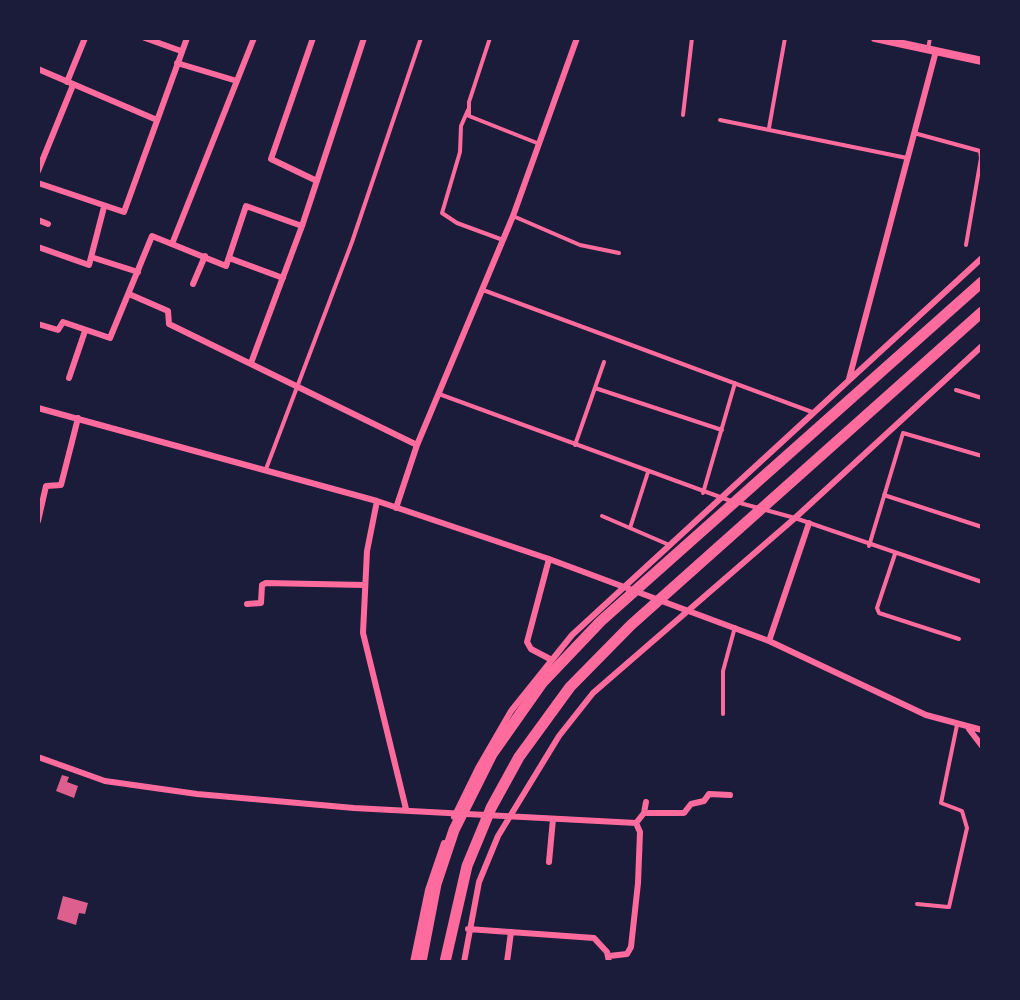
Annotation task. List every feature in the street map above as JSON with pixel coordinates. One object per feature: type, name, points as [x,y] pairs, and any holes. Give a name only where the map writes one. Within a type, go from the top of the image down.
[{"type":"highway","points":[[417,962],[454,830],[492,754],[542,683],[601,621],[982,284]]},
{"type":"highway","points":[[445,962],[463,880],[490,808],[518,757],[570,687],[631,625],[982,312]]},
{"type":"street","points":[[38,172],[85,38]]},
{"type":"street","points":[[145,38],[182,51]]},
{"type":"street","points":[[38,183],[124,212],[186,38]]},
{"type":"street","points":[[172,244],[254,38]]},
{"type":"street","points":[[313,38],[271,159],[317,182]]},
{"type":"street","points":[[251,363],[302,226],[364,38]]},
{"type":"street","points":[[396,508],[417,445],[513,216],[577,38]]},
{"type":"street","points":[[875,38],[982,61]]},
{"type":"street","points":[[848,380],[914,133],[932,50]]},
{"type":"street","points":[[178,63],[236,81]]},
{"type":"street","points":[[38,69],[157,120]]},
{"type":"street","points":[[38,324],[58,330],[63,322],[110,338],[152,236],[226,266],[246,206],[302,226]]},
{"type":"street","points":[[38,248],[89,265],[104,207]]},
{"type":"street","points":[[38,220],[48,224]]},
{"type":"street","points":[[91,256],[138,272]]},
{"type":"street","points":[[193,284],[205,256]]},
{"type":"street","points":[[228,258],[283,278]]},
{"type":"street","points":[[417,962],[428,890],[456,812],[494,739],[550,659],[622,585],[964,275],[979,267],[982,258]]},
{"type":"street","points":[[964,275],[982,284]]},
{"type":"street","points":[[129,294],[168,311],[169,324],[417,445]]},
{"type":"street","points":[[69,378],[85,330]]},
{"type":"street","points":[[464,962],[468,929],[489,855],[559,736],[593,693],[795,518],[982,346]]},
{"type":"street","points":[[38,408],[377,500],[622,585],[769,641],[906,706],[982,730]]},
{"type":"street","points":[[38,521],[46,486],[61,485],[78,418]]},
{"type":"street","points":[[377,500],[364,584],[366,656],[406,810]]},
{"type":"street","points":[[769,641],[809,524]]},
{"type":"street","points":[[549,559],[527,642],[531,649],[550,659]]},
{"type":"street","points":[[247,604],[261,603],[262,585],[266,583],[364,584]]},
{"type":"street","points":[[968,728],[982,746]]},
{"type":"street","points":[[38,757],[105,781],[216,796],[354,808],[636,823]]},
{"type":"street","points":[[644,812],[684,813],[690,804],[704,801],[710,794],[730,795]]},
{"type":"street","points":[[636,823],[646,802]]},
{"type":"street","points":[[549,862],[553,819]]},
{"type":"street","points":[[468,929],[594,938],[608,959],[623,956],[631,947],[639,868],[636,853],[640,832],[636,823]]},
{"type":"street","points":[[507,962],[511,932]]},
{"type":"lane","points":[[266,469],[352,242],[420,38]]},
{"type":"lane","points":[[490,38],[460,126],[460,152],[442,213],[457,223],[503,240]]},
{"type":"lane","points":[[683,115],[692,38]]},
{"type":"lane","points":[[768,128],[785,38]]},
{"type":"lane","points":[[930,38],[932,50]]},
{"type":"lane","points":[[468,110],[474,120],[539,144]]},
{"type":"lane","points":[[720,120],[907,158]]},
{"type":"lane","points":[[914,133],[980,151],[980,173],[966,245]]},
{"type":"lane","points":[[513,216],[580,245],[619,253]]},
{"type":"lane","points":[[483,290],[813,412]]},
{"type":"lane","points":[[575,444],[604,362]]},
{"type":"lane","points":[[704,492],[735,383]]},
{"type":"lane","points":[[595,388],[722,430]]},
{"type":"lane","points":[[956,390],[982,398]]},
{"type":"lane","points":[[438,393],[719,498],[795,518],[982,582]]},
{"type":"lane","points":[[869,546],[903,433],[982,456]]},
{"type":"lane","points":[[630,528],[648,472]]},
{"type":"lane","points":[[884,495],[982,527]]},
{"type":"lane","points":[[602,516],[667,544]]},
{"type":"lane","points":[[895,554],[878,612],[959,639]]},
{"type":"lane","points":[[723,714],[723,672],[735,628]]},
{"type":"lane","points":[[918,904],[950,907],[966,828],[962,811],[942,805],[941,800],[958,725]]},
{"type":"building","points":[[62,775],[78,786],[74,798],[56,791]]},
{"type":"building","points":[[63,896],[88,903],[85,914],[79,913],[76,925],[57,919]]}]
